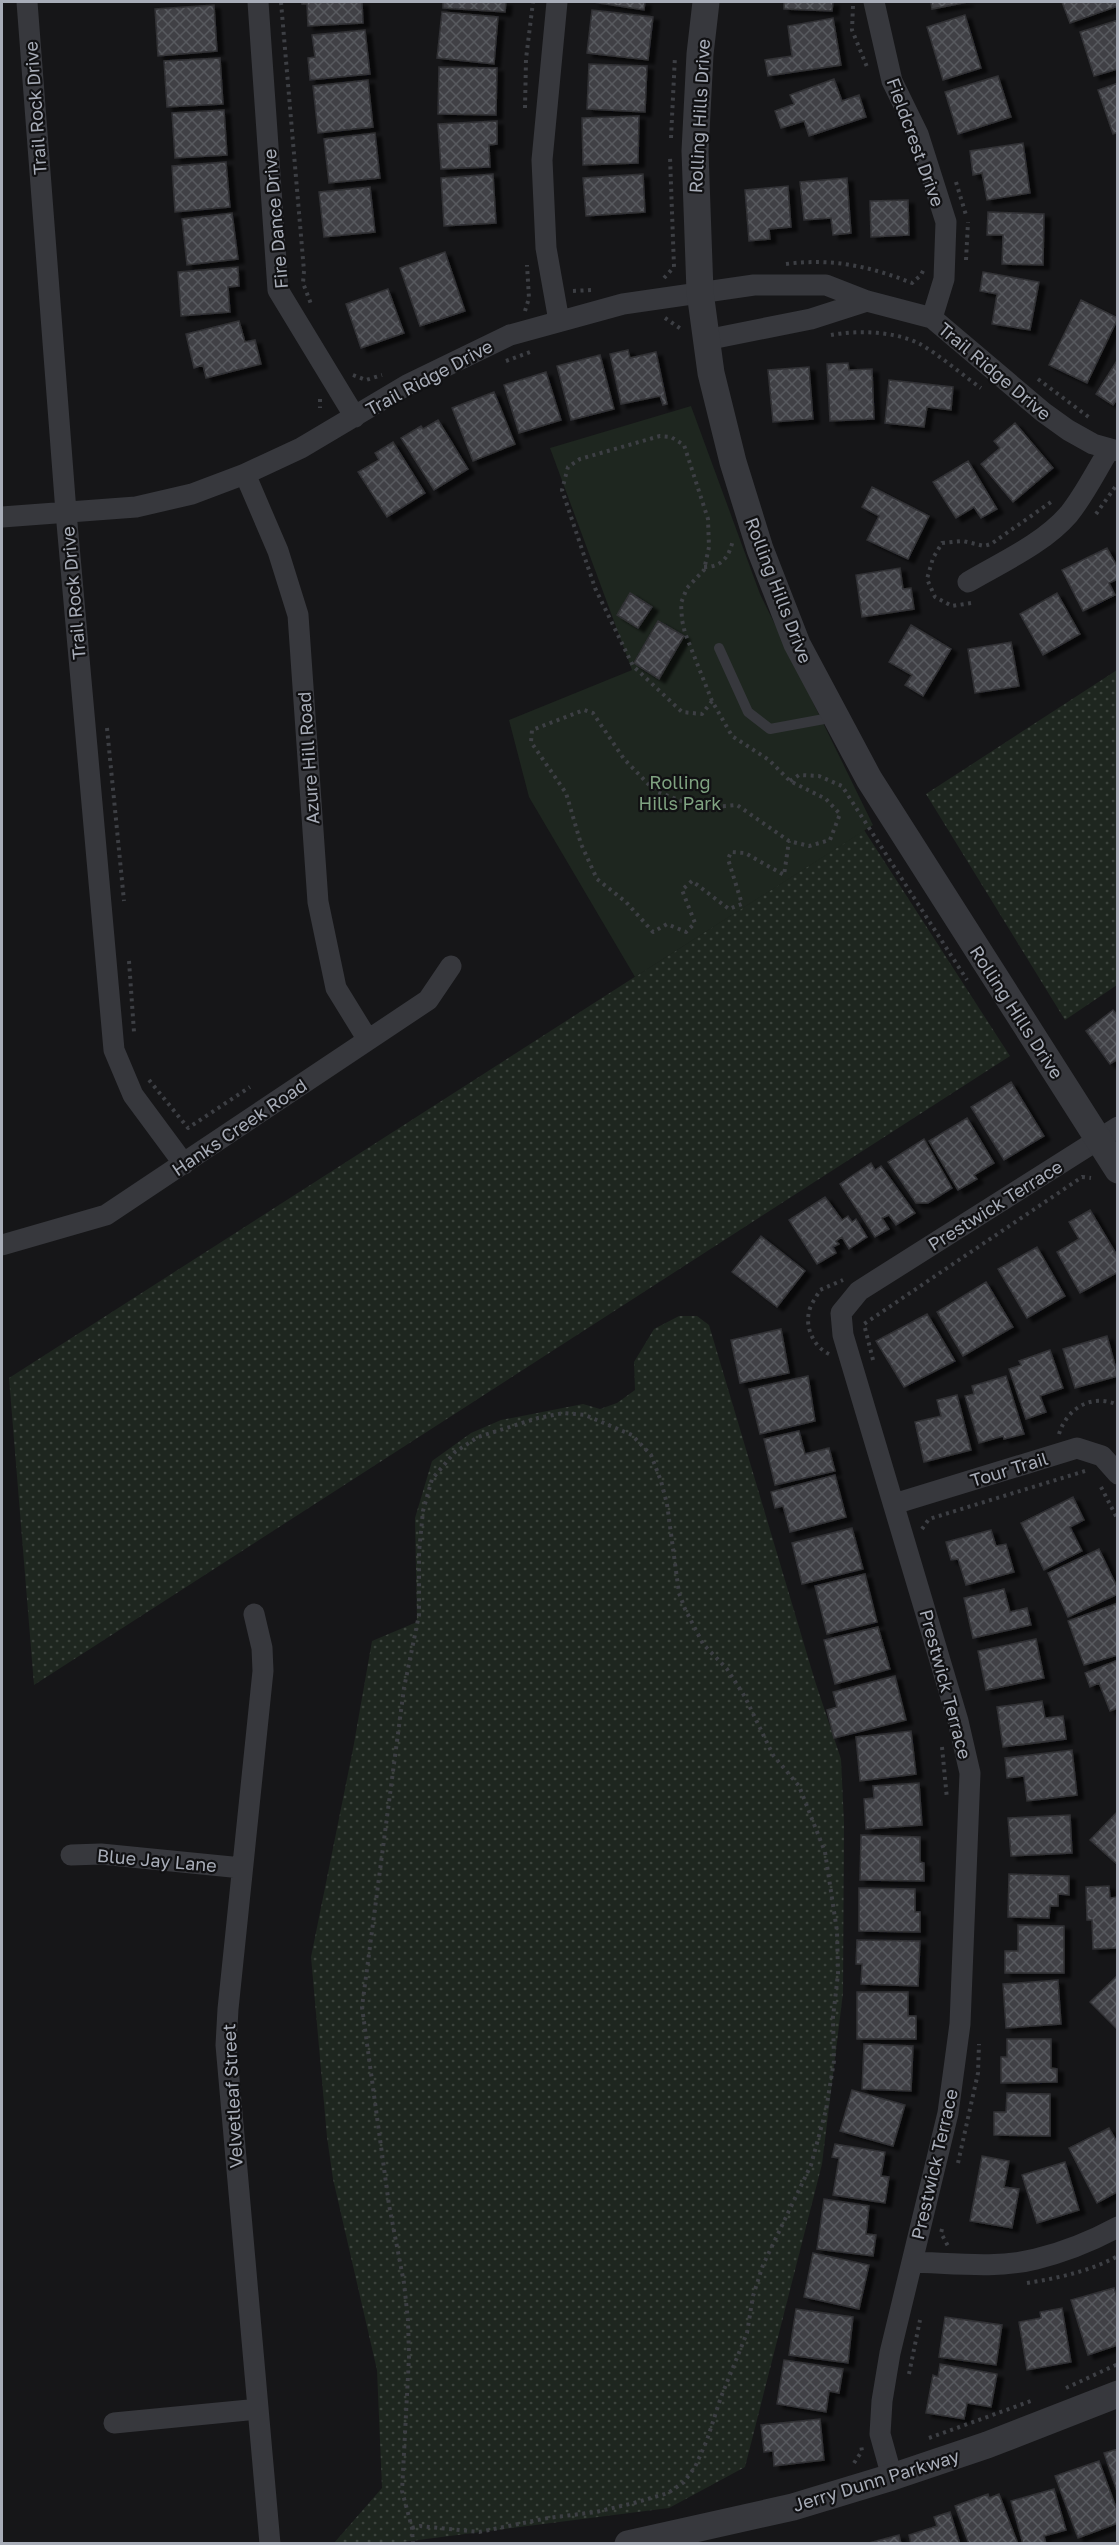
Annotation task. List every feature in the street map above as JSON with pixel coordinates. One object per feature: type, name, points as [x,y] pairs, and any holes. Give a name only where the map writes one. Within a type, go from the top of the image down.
[{"type":"street","name":"Trail Rock Drive","points":[[27,2],[66,512],[114,1050],[133,1095],[184,1164]]},
{"type":"street","name":"Fire Dance Drive","points":[[258,2],[278,290],[355,417]]},
{"type":"street","points":[[557,2],[542,160],[546,248],[559,321]]},
{"type":"street","name":"Rolling Hills Drive","points":[[706,2],[700,54],[695,151],[700,292],[711,373],[733,462],[760,549],[797,644],[835,717],[897,825],[1108,1134],[1118,1170]]},
{"type":"street","name":"Fieldcrest Drive","points":[[874,2],[892,81],[918,134],[946,222],[944,279],[932,318]]},
{"type":"street","name":"Trail Ridge Drive","points":[[2,517],[136,507],[192,494],[245,474],[300,448],[407,385],[510,335],[623,304],[754,285],[826,285],[867,301],[932,318],[1043,412],[1068,430],[1113,450]]},
{"type":"street","points":[[706,340],[812,319],[867,301]]},
{"type":"street","points":[[968,582],[1048,534],[1081,497],[1113,450]]},
{"type":"street","name":"Azure Hill Road","points":[[245,474],[278,551],[298,615],[318,902],[336,988],[368,1040]]},
{"type":"street","name":"Hanks Creek Road","points":[[2,1245],[106,1215],[428,1000],[451,966]]},
{"type":"street","name":"Prestwick Terrace","points":[[892,2477],[880,2434],[882,2401],[890,2353],[948,2113],[960,2024],[970,1773],[958,1721],[843,1335],[841,1313],[859,1291],[1108,1134]]},
{"type":"street","name":"Tour Trail","points":[[894,1504],[1077,1448],[1102,1456],[1108,1478]]},
{"type":"street","name":"Velvetleaf Street","points":[[254,1614],[262,1648],[263,1671],[226,2045],[270,2544]]},
{"type":"street","name":"Blue Jay Lane","points":[[71,1855],[102,1854],[242,1868]]},
{"type":"street","points":[[912,2262],[986,2264],[1034,2260],[1089,2242],[1118,2227]]},
{"type":"street","name":"Jerry Dunn Parkway","points":[[627,2544],[656,2541],[793,2507],[892,2477],[987,2445],[1118,2394]]},
{"type":"street","points":[[114,2423],[258,2409]]},
{"type":"lane","points":[[719,648],[748,712],[770,729],[835,717]]},
{"type":"path","points":[[281,2],[303,259],[303,283],[315,314]]},
{"type":"path","points":[[853,2],[852,30],[870,74]]},
{"type":"path","points":[[860,265],[912,283],[921,275],[925,266]]},
{"type":"path","points":[[570,288],[575,292]]},
{"type":"path","points":[[664,318],[674,323]]},
{"type":"path","points":[[823,337],[844,333],[892,335],[919,344],[987,392]]},
{"type":"path","points":[[495,365],[537,350]]},
{"type":"path","points":[[348,367],[354,376],[366,380]]},
{"type":"path","points":[[1030,374],[1097,423]]},
{"type":"path","points":[[712,701],[702,714],[682,712],[633,666],[595,588],[562,490],[568,467],[580,459],[660,436],[671,437],[684,445],[708,519],[709,547],[704,570],[687,588],[681,603],[682,620],[712,701],[732,736],[769,760],[790,781],[826,799],[840,814],[830,840],[810,846],[789,842],[737,805],[700,808],[655,791],[624,759],[593,713],[584,710],[532,730],[531,742],[566,793],[581,844],[597,879],[626,902],[653,932],[667,924],[686,932],[695,923],[682,890],[692,881],[729,909],[742,904],[728,860],[731,852],[745,853],[784,875],[789,842]]},
{"type":"path","points":[[933,558],[942,543],[963,541],[984,546],[991,544],[1036,514],[1059,495]]},
{"type":"path","points":[[107,728],[124,901]]},
{"type":"path","points":[[790,781],[800,775],[819,776],[842,786],[974,990]]},
{"type":"path","points":[[129,961],[135,1042]]},
{"type":"path","points":[[144,1074],[188,1128],[250,1087]]},
{"type":"path","points":[[875,1368],[864,1324],[1082,1177],[1091,1178]]},
{"type":"path","points":[[830,1355],[821,1350],[810,1332],[809,1311],[820,1290],[838,1281],[850,1280]]},
{"type":"path","points":[[412,2528],[420,2526],[479,2532],[548,2518],[597,2512],[634,2503],[668,2493],[684,2482],[695,2467],[707,2440],[721,2397],[747,2333],[753,2296],[763,2265],[811,2165],[826,2110],[834,2061],[833,2017],[838,1974],[837,1931],[825,1852],[799,1786],[772,1755],[745,1697],[728,1669],[703,1644],[685,1609],[679,1593],[664,1492],[651,1455],[632,1435],[585,1415],[564,1413],[538,1418],[478,1437],[455,1452],[432,1479],[423,1511],[419,1552],[419,1615],[404,1688],[362,2007],[389,2205],[404,2283],[408,2320],[409,2357],[402,2491],[412,2528],[413,2544]]},
{"type":"path","points":[[924,1525],[928,1519],[1086,1471],[1094,1474]]},
{"type":"path","points":[[1108,1478],[1118,1520]]},
{"type":"path","points":[[941,1740],[948,1803]]},
{"type":"path","points":[[908,2379],[922,2310]]},
{"type":"path","points":[[1059,2391],[1118,2364]]},
{"type":"path","points":[[920,2441],[1038,2399]]},
{"type":"path","points":[[854,2463],[862,2451],[860,2436]]},
{"type":"green space","name":"Rolling Hills Park","points":[[691,406],[760,594],[873,825],[635,977],[529,797],[509,720],[632,670],[550,448]]},
{"type":"green space","points":[[1117,670],[1117,985],[1065,1020],[926,794]]},
{"type":"green space","points":[[864,830],[1010,1056],[34,1685],[9,1378]]},
{"type":"green space","points":[[679,1316],[697,1316],[709,1325],[815,1681],[841,1759],[844,1823],[843,1993],[822,2164],[745,2467],[669,2508],[395,2543],[334,2543],[382,2488],[377,2370],[333,2179],[327,2137],[311,1957],[353,1749],[372,1641],[417,1622],[415,1518],[432,1461],[471,1433],[501,1420],[583,1404],[600,1409],[617,1403],[635,1390],[634,1362],[654,1329]]},
{"type":"building","points":[[302,2],[362,2],[363,23],[308,26],[307,4],[302,4]]},
{"type":"building","points":[[443,2],[506,2],[505,12],[443,8]]},
{"type":"building","points":[[593,2],[645,2],[644,10]]},
{"type":"building","points":[[784,2],[833,2],[832,11],[784,9]]},
{"type":"building","points":[[931,2],[968,2],[932,9]]},
{"type":"building","points":[[1062,2],[1118,2],[1118,6],[1070,23]]},
{"type":"building","points":[[214,5],[217,51],[158,56],[155,9]]},
{"type":"building","points":[[592,10],[653,17],[648,60],[587,53]]},
{"type":"building","points":[[442,12],[498,17],[494,64],[437,58]]},
{"type":"building","points":[[965,15],[981,68],[943,80],[927,27]]},
{"type":"building","points":[[833,18],[841,65],[768,76],[765,60],[792,56],[788,26]]},
{"type":"building","points":[[1118,20],[1118,69],[1094,76],[1080,32]]},
{"type":"building","points":[[365,30],[370,74],[310,80],[308,58],[315,57],[312,35]]},
{"type":"building","points":[[220,58],[223,104],[167,107],[164,61]]},
{"type":"building","points":[[589,64],[647,66],[645,112],[587,109]]},
{"type":"building","points":[[439,67],[497,68],[496,115],[438,114]]},
{"type":"building","points":[[998,76],[1011,117],[958,134],[945,92]]},
{"type":"building","points":[[834,79],[842,101],[859,95],[866,117],[809,136],[804,121],[781,128],[775,111],[794,104],[790,95]]},
{"type":"building","points":[[368,80],[373,127],[318,133],[313,86]]},
{"type":"building","points":[[1118,83],[1118,132],[1113,134],[1098,90]]},
{"type":"building","points":[[224,110],[227,155],[175,158],[172,113]]},
{"type":"building","points":[[639,116],[638,163],[583,165],[582,118]]},
{"type":"building","points":[[497,121],[497,144],[489,145],[490,167],[441,169],[438,124]]},
{"type":"building","points":[[375,133],[380,178],[329,183],[324,139]]},
{"type":"building","points":[[1023,143],[1030,193],[987,200],[982,173],[973,175],[970,151]]},
{"type":"building","points":[[226,162],[230,207],[175,212],[172,166]]},
{"type":"building","points":[[493,174],[496,223],[444,226],[441,178]]},
{"type":"building","points":[[643,174],[645,212],[586,216],[583,178]]},
{"type":"building","points":[[847,178],[851,233],[833,235],[831,218],[804,220],[800,182]]},
{"type":"building","points":[[788,186],[791,227],[769,229],[770,239],[749,241],[745,190]]},
{"type":"building","points":[[370,187],[375,232],[324,237],[319,192]]},
{"type":"building","points":[[908,200],[909,235],[871,237],[870,201]]},
{"type":"building","points":[[988,212],[1044,214],[1043,265],[1002,264],[1003,235],[987,235]]},
{"type":"building","points":[[232,213],[238,259],[187,265],[182,219]]},
{"type":"building","points":[[445,252],[465,311],[420,326],[400,268]]},
{"type":"building","points":[[238,267],[239,286],[228,287],[230,312],[181,316],[178,272]]},
{"type":"building","points":[[983,272],[1039,282],[1030,330],[992,324],[997,294],[980,291]]},
{"type":"building","points":[[388,289],[404,333],[361,348],[346,304]]},
{"type":"building","points":[[1081,300],[1118,318],[1087,383],[1049,365]]},
{"type":"building","points":[[239,321],[245,342],[255,340],[261,364],[206,378],[203,365],[194,368],[186,334]]},
{"type":"building","points":[[628,350],[630,358],[656,352],[667,404],[663,405],[660,396],[621,404],[610,354]]},
{"type":"building","points":[[600,355],[614,409],[571,420],[557,366]]},
{"type":"building","points":[[1118,359],[1118,398],[1113,405],[1096,394]]},
{"type":"building","points":[[848,363],[849,370],[872,369],[874,419],[830,421],[827,364]]},
{"type":"building","points":[[809,367],[813,419],[773,422],[768,370]]},
{"type":"building","points":[[546,372],[561,420],[519,433],[504,385]]},
{"type":"building","points":[[889,380],[953,387],[951,410],[927,407],[924,427],[885,423]]},
{"type":"building","points":[[494,392],[515,444],[473,461],[452,408]]},
{"type":"building","points":[[438,420],[468,469],[434,490],[401,438],[421,426],[423,429]]},
{"type":"building","points":[[1015,423],[1053,468],[1013,502],[981,464],[1000,448],[994,441]]},
{"type":"building","points":[[393,442],[425,493],[387,517],[358,472],[379,460],[375,453]]},
{"type":"building","points":[[968,461],[997,509],[981,518],[974,507],[956,518],[933,482]]},
{"type":"building","points":[[872,487],[929,516],[908,559],[867,540],[879,516],[862,507]]},
{"type":"building","points":[[1107,548],[1118,568],[1118,579],[1109,583],[1115,595],[1083,611],[1062,570]]},
{"type":"building","points":[[900,568],[903,589],[911,588],[914,609],[862,617],[856,575]]},
{"type":"building","points":[[630,593],[652,607],[638,628],[617,615]]},
{"type":"building","points":[[1057,593],[1080,634],[1043,655],[1020,614]]},
{"type":"building","points":[[658,621],[684,636],[659,679],[634,663]]},
{"type":"building","points":[[911,625],[951,649],[923,696],[905,685],[912,675],[889,662]]},
{"type":"building","points":[[1011,642],[1019,686],[975,693],[968,649]]},
{"type":"building","points":[[1113,1010],[1118,1016],[1118,1059],[1110,1064],[1086,1031]]},
{"type":"building","points":[[1011,1082],[1044,1136],[1004,1160],[971,1107]]},
{"type":"building","points":[[967,1118],[994,1163],[974,1175],[977,1179],[958,1190],[929,1141]]},
{"type":"building","points":[[924,1139],[952,1188],[928,1203],[916,1203],[888,1162]]},
{"type":"building","points":[[871,1163],[875,1170],[881,1166],[915,1213],[896,1225],[889,1215],[882,1218],[889,1229],[875,1237],[840,1184]]},
{"type":"building","points":[[825,1197],[842,1220],[848,1216],[852,1222],[856,1219],[867,1237],[849,1249],[842,1237],[836,1241],[839,1244],[833,1247],[836,1253],[817,1264],[789,1220]]},
{"type":"building","points":[[1090,1210],[1118,1257],[1118,1272],[1080,1293],[1057,1252],[1079,1239],[1069,1222]]},
{"type":"building","points":[[761,1236],[805,1271],[777,1307],[732,1272]]},
{"type":"building","points":[[1037,1247],[1065,1296],[1027,1318],[998,1269]]},
{"type":"building","points":[[986,1282],[1013,1327],[963,1356],[937,1312]]},
{"type":"building","points":[[927,1314],[955,1361],[904,1387],[876,1341]]},
{"type":"building","points":[[781,1329],[789,1373],[740,1383],[731,1340]]},
{"type":"building","points":[[1107,1336],[1118,1376],[1075,1388],[1063,1349]]},
{"type":"building","points":[[1050,1350],[1063,1388],[1040,1396],[1046,1412],[1026,1419],[1009,1369],[1021,1365],[1019,1361]]},
{"type":"building","points":[[808,1376],[815,1421],[760,1434],[749,1389]]},
{"type":"building","points":[[1006,1376],[1024,1434],[1004,1439],[1003,1436],[979,1443],[965,1396],[974,1394],[972,1386]]},
{"type":"building","points":[[957,1395],[971,1450],[924,1462],[915,1422],[941,1416],[937,1400]]},
{"type":"building","points":[[799,1431],[805,1454],[829,1448],[835,1471],[775,1485],[764,1439]]},
{"type":"building","points":[[835,1475],[846,1517],[790,1532],[783,1506],[775,1508],[771,1492]]},
{"type":"building","points":[[1073,1497],[1084,1520],[1070,1527],[1082,1551],[1044,1570],[1021,1523]]},
{"type":"building","points":[[852,1528],[863,1569],[802,1584],[792,1543]]},
{"type":"building","points":[[991,1530],[996,1546],[1006,1544],[1014,1572],[966,1585],[958,1559],[951,1560],[946,1542]]},
{"type":"building","points":[[1099,1549],[1118,1589],[1118,1594],[1068,1617],[1048,1573]]},
{"type":"building","points":[[865,1574],[877,1622],[827,1634],[815,1586]]},
{"type":"building","points":[[1004,1589],[1010,1612],[1027,1608],[1031,1625],[973,1638],[964,1598]]},
{"type":"building","points":[[1118,1603],[1118,1655],[1084,1665],[1068,1621]]},
{"type":"building","points":[[878,1627],[890,1669],[835,1684],[824,1640]]},
{"type":"building","points":[[1036,1639],[1044,1678],[986,1690],[978,1651]]},
{"type":"building","points":[[1118,1660],[1118,1708],[1110,1711],[1099,1683],[1090,1687],[1085,1673]]},
{"type":"building","points":[[895,1676],[906,1720],[834,1738],[827,1710],[837,1707],[833,1692]]},
{"type":"building","points":[[1042,1701],[1045,1718],[1063,1716],[1066,1739],[1003,1747],[997,1707]]},
{"type":"building","points":[[911,1731],[916,1774],[860,1781],[856,1737]]},
{"type":"building","points":[[1072,1750],[1077,1795],[1027,1801],[1024,1776],[1007,1778],[1005,1758]]},
{"type":"building","points":[[919,1783],[922,1825],[866,1829],[864,1799],[874,1798],[873,1786]]},
{"type":"building","points":[[1118,1811],[1118,1865],[1090,1840]]},
{"type":"building","points":[[1070,1815],[1072,1853],[1011,1856],[1008,1818]]},
{"type":"building","points":[[861,1835],[920,1837],[920,1862],[924,1863],[924,1881],[860,1880]]},
{"type":"building","points":[[1009,1874],[1069,1876],[1069,1895],[1058,1894],[1058,1906],[1050,1906],[1049,1918],[1008,1917]]},
{"type":"building","points":[[1109,1886],[1110,1898],[1118,1897],[1118,1948],[1093,1949],[1092,1920],[1087,1920],[1086,1887]]},
{"type":"building","points":[[859,1888],[915,1889],[915,1912],[920,1912],[920,1932],[859,1931]]},
{"type":"building","points":[[1018,1925],[1064,1926],[1064,1973],[1005,1973],[1005,1951],[1018,1951]]},
{"type":"building","points":[[857,1940],[920,1941],[918,1986],[861,1984],[862,1964],[856,1964]]},
{"type":"building","points":[[1118,1975],[1118,2029],[1117,2029],[1090,2002]]},
{"type":"building","points":[[1058,1980],[1061,2024],[1006,2028],[1003,1984]]},
{"type":"building","points":[[857,1992],[908,1992],[908,2016],[916,2016],[916,2039],[857,2039]]},
{"type":"building","points":[[1007,2039],[1051,2039],[1051,2068],[1057,2069],[1057,2082],[1001,2083],[1001,2057],[1007,2057]]},
{"type":"building","points":[[864,2044],[913,2046],[911,2091],[862,2089]]},
{"type":"building","points":[[852,2090],[905,2105],[893,2146],[840,2131]]},
{"type":"building","points":[[1007,2093],[1050,2094],[1050,2136],[994,2135],[994,2112],[1006,2112]]},
{"type":"building","points":[[1109,2128],[1118,2144],[1117,2192],[1097,2203],[1069,2148]]},
{"type":"building","points":[[835,2144],[885,2152],[881,2176],[889,2177],[885,2203],[833,2195],[839,2158],[832,2157]]},
{"type":"building","points":[[982,2156],[1009,2161],[1004,2187],[1019,2189],[1012,2228],[970,2221]]},
{"type":"building","points":[[1065,2162],[1079,2210],[1037,2223],[1022,2175]]},
{"type":"building","points":[[824,2199],[869,2206],[866,2234],[876,2235],[873,2256],[817,2249]]},
{"type":"building","points":[[813,2253],[869,2265],[859,2309],[804,2297]]},
{"type":"building","points":[[1114,2288],[1118,2301],[1118,2345],[1088,2355],[1071,2300]]},
{"type":"building","points":[[1062,2308],[1071,2362],[1027,2370],[1019,2322],[1041,2318],[1040,2312]]},
{"type":"building","points":[[796,2309],[853,2317],[848,2363],[789,2355]]},
{"type":"building","points":[[945,2317],[1002,2325],[996,2365],[939,2357]]},
{"type":"building","points":[[784,2360],[843,2369],[839,2393],[829,2391],[826,2412],[777,2404]]},
{"type":"building","points":[[940,2364],[997,2374],[991,2407],[967,2403],[964,2419],[926,2413],[933,2375],[938,2377]]},
{"type":"building","points":[[820,2419],[824,2460],[774,2466],[773,2451],[764,2452],[761,2425]]},
{"type":"building","points":[[1118,2449],[1118,2494],[1104,2453]]},
{"type":"building","points":[[1099,2461],[1118,2513],[1118,2523],[1078,2538],[1055,2476]]},
{"type":"building","points":[[1054,2489],[1066,2530],[1044,2536],[1046,2544],[1023,2544],[1011,2501]]},
{"type":"building","points":[[988,2494],[989,2498],[999,2494],[1018,2544],[969,2544],[955,2506]]},
{"type":"building","points":[[950,2512],[960,2544],[911,2544],[909,2535],[937,2526],[934,2517]]},
{"type":"building","points":[[899,2535],[901,2544],[865,2544]]}]
